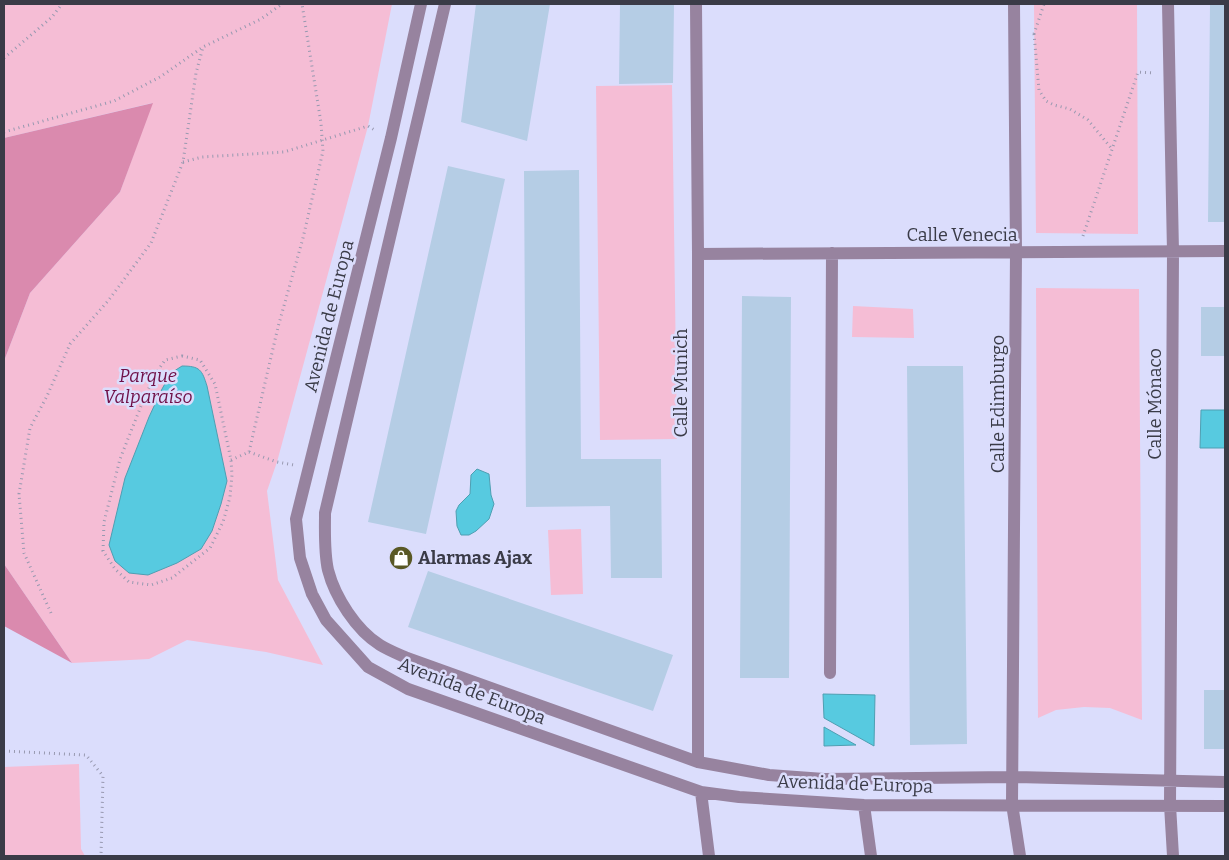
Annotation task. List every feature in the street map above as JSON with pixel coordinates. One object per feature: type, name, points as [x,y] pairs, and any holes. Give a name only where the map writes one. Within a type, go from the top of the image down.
[{"type":"street","name":"Avenida de Europa","points":[[421,4],[392,138],[296,519],[300,558],[312,594],[326,620],[368,667],[408,689],[701,792],[739,797],[864,805],[1225,806]]},
{"type":"street","name":"Avenida de Europa","points":[[445,4],[325,513],[328,571],[339,597],[351,617],[364,632],[380,645],[407,658],[698,762],[769,775],[824,779],[1012,777],[1225,782]]},
{"type":"street","name":"Calle Munich","points":[[696,4],[698,762]]},
{"type":"street","name":"Calle Edimburgo","points":[[1014,4],[1016,252],[1012,804],[1020,856]]},
{"type":"street","name":"Calle Mónaco","points":[[1168,4],[1173,252],[1170,780],[1173,856]]},
{"type":"street","name":"Calle Venecia","points":[[698,254],[1225,251]]},
{"type":"street","points":[[830,673],[832,253]]},
{"type":"street","points":[[701,792],[709,856]]},
{"type":"street","points":[[864,805],[871,856]]},
{"type":"path","points":[[4,58],[52,17],[62,4]]},
{"type":"path","points":[[4,132],[114,101],[160,77],[202,47],[260,19],[282,4]]},
{"type":"path","points":[[249,452],[278,327],[303,238],[323,151],[321,123],[302,4]]},
{"type":"path","points":[[1044,4],[1034,34],[1038,90],[1046,100],[1054,105],[1070,109],[1088,120],[1112,149]]},
{"type":"path","points":[[1014,33],[1034,34]]},
{"type":"path","points":[[51,613],[24,553],[19,494],[30,428],[47,396],[70,344],[108,301],[151,243],[183,162],[196,73],[202,47]]},
{"type":"path","points":[[1082,252],[1083,234],[1138,72],[1170,73]]},
{"type":"path","points":[[183,162],[202,156],[284,152],[368,126],[392,138]]},
{"type":"path","points":[[182,356],[200,360],[215,384],[231,460],[230,497],[223,522],[210,548],[172,578],[151,585],[128,582],[115,569],[103,550],[104,522],[120,459],[143,401],[155,375],[165,360],[182,356]]},
{"type":"path","points":[[231,460],[249,452],[277,462],[309,469]]},
{"type":"path","points":[[4,752],[86,755],[103,776],[101,856]]},
{"type":"green space","name":"Parque Valparaíso","points":[[4,4],[392,4],[368,126],[277,462],[267,491],[278,580],[323,665],[266,652],[187,640],[149,659],[72,663],[4,564],[4,361],[30,293],[120,192],[152,103],[4,138]]},
{"type":"green space","points":[[1034,4],[1137,4],[1138,234],[1036,233]]},
{"type":"green space","points":[[672,85],[677,439],[600,440],[596,86]]},
{"type":"green space","points":[[1036,288],[1139,289],[1142,720],[1110,708],[1084,707],[1056,710],[1038,718]]},
{"type":"green space","points":[[853,306],[913,309],[914,338],[852,337]]},
{"type":"green space","points":[[581,529],[583,594],[551,595],[548,530]]},
{"type":"green space","points":[[79,764],[81,849],[85,856],[4,856],[4,767]]},
{"type":"shaded area","points":[[153,103],[120,192],[30,293],[4,361],[4,138]]},
{"type":"shaded area","points":[[4,564],[72,663],[4,626]]},
{"type":"water","points":[[182,366],[197,368],[204,376],[227,481],[212,531],[201,549],[177,563],[148,575],[129,573],[115,561],[109,545],[125,478],[162,389],[171,373]]},
{"type":"water","points":[[1201,410],[1225,410],[1225,448],[1200,448]]},
{"type":"water","points":[[477,469],[489,474],[494,504],[489,519],[469,535],[461,535],[457,526],[456,511],[470,494],[471,475]]},
{"type":"water","points":[[823,694],[875,695],[874,746],[824,718]]},
{"type":"water","points":[[824,727],[856,745],[824,746]]},
{"type":"building","points":[[476,4],[550,4],[527,141],[461,122]]},
{"type":"building","points":[[620,4],[674,4],[673,83],[619,84]]},
{"type":"building","points":[[1210,4],[1225,4],[1225,222],[1208,222]]},
{"type":"building","points":[[448,166],[505,179],[426,534],[368,522]]},
{"type":"building","points":[[579,170],[581,459],[661,459],[662,578],[611,578],[610,506],[526,507],[524,171]]},
{"type":"building","points":[[742,296],[791,297],[789,678],[740,678]]},
{"type":"building","points":[[1201,307],[1225,307],[1225,356],[1201,356]]},
{"type":"building","points":[[907,366],[963,366],[967,744],[910,745]]},
{"type":"building","points":[[428,571],[673,655],[653,711],[408,627]]},
{"type":"building","points":[[1204,690],[1225,690],[1225,749],[1204,749]]},
{"type":"place","name":"Alarmas Ajax","points":[[401,558]]}]
